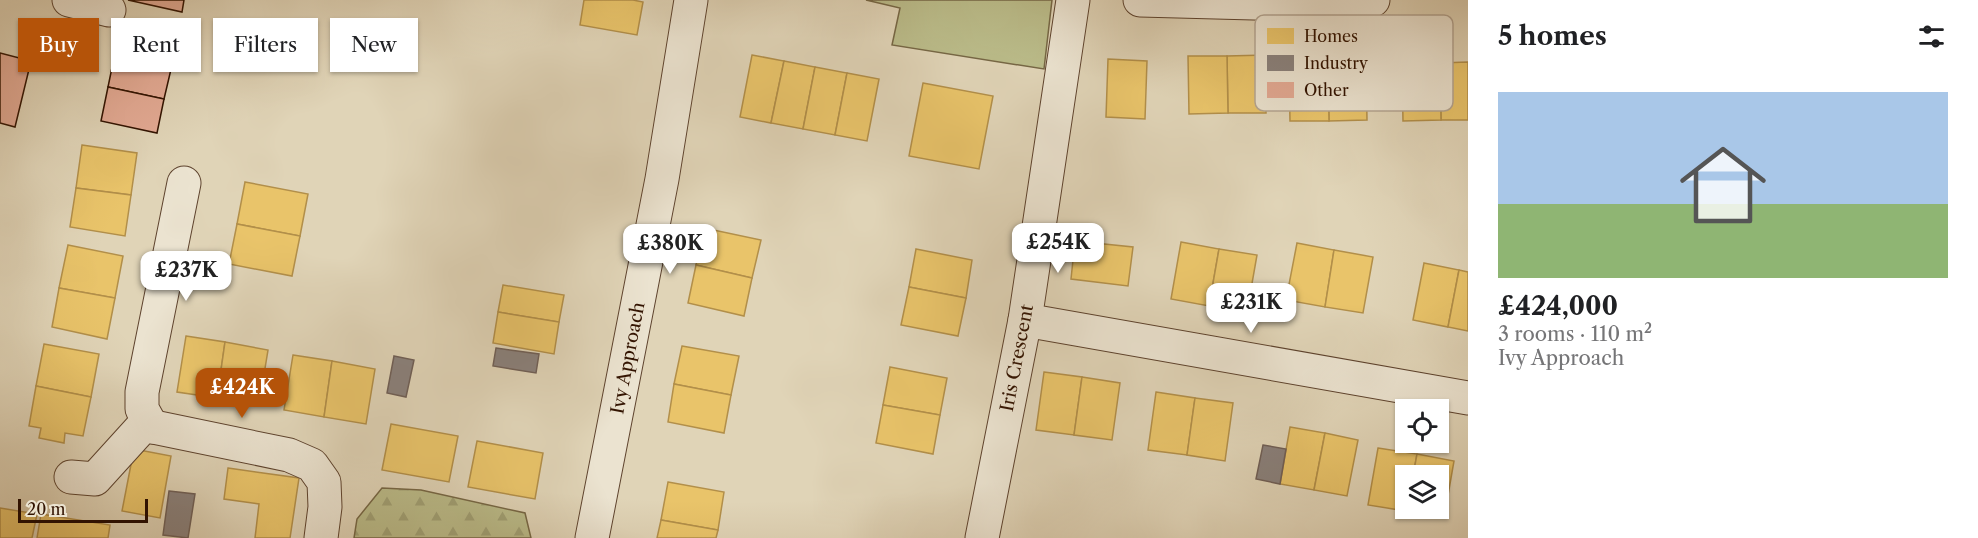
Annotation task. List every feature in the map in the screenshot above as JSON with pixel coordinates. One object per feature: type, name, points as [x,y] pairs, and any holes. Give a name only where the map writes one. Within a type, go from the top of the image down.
[{"type":"street","points":[[69,0],[109,10]]},
{"type":"street","name":"Ivy Approach","points":[[592,538],[658,200],[691,0]]},
{"type":"street","name":"Iris Crescent","points":[[982,538],[1025,320],[1073,0]]},
{"type":"street","points":[[1140,0],[1331,5],[1373,0]]},
{"type":"street","points":[[152,427],[142,409],[142,392],[184,183]]},
{"type":"street","points":[[1025,320],[1468,398]]},
{"type":"street","points":[[71,477],[95,479],[144,425],[289,454],[312,465],[324,482],[325,507],[321,538]]},
{"type":"green space","points":[[866,0],[1052,0],[1044,69],[892,45],[900,8]]},
{"type":"green space","points":[[382,488],[421,490],[525,513],[531,538],[354,538],[357,519]]},
{"type":"building: Homes","points":[[584,0],[643,2],[637,35],[580,25]]},
{"type":"building: Homes","points":[[752,55],[784,61],[771,123],[740,117]]},
{"type":"building: Homes","points":[[1255,55],[1255,111],[1266,111],[1266,113],[1228,113],[1227,56]]},
{"type":"building: Homes","points":[[1188,56],[1227,56],[1228,113],[1189,114]]},
{"type":"building: Homes","points":[[1108,59],[1147,61],[1145,119],[1106,117]]},
{"type":"building: Homes","points":[[784,61],[815,67],[803,129],[771,123]]},
{"type":"building: Homes","points":[[1468,62],[1468,120],[1441,120],[1441,111],[1453,111],[1453,63]]},
{"type":"building: Homes","points":[[815,67],[847,73],[835,135],[803,129]]},
{"type":"building: Homes","points":[[847,73],[879,79],[867,141],[835,135]]},
{"type":"building: Homes","points":[[923,83],[993,96],[979,169],[909,156]]},
{"type":"building: Homes","points":[[1290,111],[1329,111],[1329,121],[1290,121]]},
{"type":"building: Homes","points":[[1329,111],[1367,111],[1367,120],[1329,121]]},
{"type":"building: Homes","points":[[1403,111],[1441,111],[1441,120],[1403,121]]},
{"type":"building: Homes","points":[[82,145],[137,153],[131,195],[76,188]]},
{"type":"building: Homes","points":[[245,182],[308,194],[300,236],[237,224]]},
{"type":"building: Homes","points":[[76,188],[131,195],[125,236],[70,227]]},
{"type":"building: Homes","points":[[237,224],[300,236],[292,276],[229,264]]},
{"type":"building: Homes","points":[[704,228],[761,240],[752,278],[696,265]]},
{"type":"building: Homes","points":[[1075,241],[1133,247],[1128,286],[1071,279]]},
{"type":"building: Homes","points":[[1181,242],[1219,249],[1209,306],[1171,299]]},
{"type":"building: Homes","points":[[1297,243],[1334,250],[1325,307],[1286,300]]},
{"type":"building: Homes","points":[[68,245],[123,256],[115,298],[59,288]]},
{"type":"building: Homes","points":[[916,249],[972,260],[966,298],[909,287]]},
{"type":"building: Homes","points":[[1219,249],[1257,255],[1247,312],[1209,306]]},
{"type":"building: Homes","points":[[1334,250],[1373,257],[1363,313],[1325,307]]},
{"type":"building: Homes","points":[[1424,263],[1459,270],[1448,327],[1413,320]]},
{"type":"building: Homes","points":[[696,265],[752,278],[744,316],[688,303]]},
{"type":"building: Homes","points":[[1459,270],[1468,272],[1468,331],[1448,327]]},
{"type":"building: Homes","points":[[503,285],[564,295],[559,322],[498,312]]},
{"type":"building: Homes","points":[[909,287],[966,298],[958,336],[901,325]]},
{"type":"building: Homes","points":[[59,288],[115,298],[107,339],[52,327]]},
{"type":"building: Homes","points":[[498,312],[559,322],[554,354],[493,343]]},
{"type":"building: Homes","points":[[186,336],[225,342],[217,398],[177,392]]},
{"type":"building: Homes","points":[[225,342],[268,350],[259,405],[217,398]]},
{"type":"building: Homes","points":[[44,344],[99,354],[91,397],[36,386]]},
{"type":"building: Homes","points":[[682,346],[739,356],[731,395],[674,384]]},
{"type":"building: Homes","points":[[293,355],[332,361],[324,417],[284,410]]},
{"type":"building: Homes","points":[[332,361],[375,369],[366,424],[324,417]]},
{"type":"building: Homes","points":[[890,367],[947,378],[940,415],[883,405]]},
{"type":"building: Homes","points":[[1044,372],[1082,377],[1074,435],[1036,430]]},
{"type":"building: Homes","points":[[1082,377],[1120,383],[1112,440],[1074,435]]},
{"type":"building: Homes","points":[[674,384],[731,395],[724,433],[668,422]]},
{"type":"building: Homes","points":[[36,386],[91,397],[83,436],[65,433],[64,443],[39,438],[41,428],[29,426]]},
{"type":"building: Homes","points":[[1156,392],[1195,398],[1187,455],[1148,450]]},
{"type":"building: Homes","points":[[1195,398],[1233,403],[1225,461],[1187,455]]},
{"type":"building: Homes","points":[[883,405],[940,415],[933,454],[876,443]]},
{"type":"building: Homes","points":[[391,424],[458,436],[449,482],[382,470]]},
{"type":"building: Homes","points":[[1290,427],[1325,433],[1314,490],[1280,484]]},
{"type":"building: Homes","points":[[1325,433],[1358,440],[1347,496],[1314,490]]},
{"type":"building: Homes","points":[[477,441],[543,453],[535,499],[468,487]]},
{"type":"building: Homes","points":[[1378,448],[1395,451],[1395,453],[1417,454],[1415,465],[1395,465],[1395,509],[1368,505]]},
{"type":"building: Homes","points":[[134,449],[171,456],[160,518],[122,511]]},
{"type":"building: Homes","points":[[1417,454],[1454,461],[1449,490],[1449,465],[1415,465]]},
{"type":"building: Homes","points":[[228,468],[299,478],[290,538],[255,538],[259,504],[224,499]]},
{"type":"building: Homes","points":[[668,482],[724,492],[718,530],[661,520]]},
{"type":"building: Homes","points":[[0,508],[37,514],[32,538],[0,538]]},
{"type":"building: Homes","points":[[41,514],[110,525],[108,538],[37,538]]},
{"type":"building: Homes","points":[[661,520],[718,530],[716,538],[657,538]]},
{"type":"building: Industry","points":[[496,348],[539,354],[536,373],[493,366]]},
{"type":"building: Industry","points":[[394,356],[414,360],[406,397],[387,393]]},
{"type":"building: Industry","points":[[1263,445],[1286,449],[1280,484],[1256,479]]},
{"type":"building: Industry","points":[[169,491],[195,494],[188,538],[163,535]]},
{"type":"building: Other","points":[[128,0],[184,0],[182,12]]},
{"type":"building: Other","points":[[0,53],[18,58],[18,72],[28,72],[15,127],[0,123]]},
{"type":"building: Other","points":[[111,72],[170,72],[164,99],[108,87]]},
{"type":"building: Other","points":[[108,87],[164,99],[157,133],[101,121]]}]
